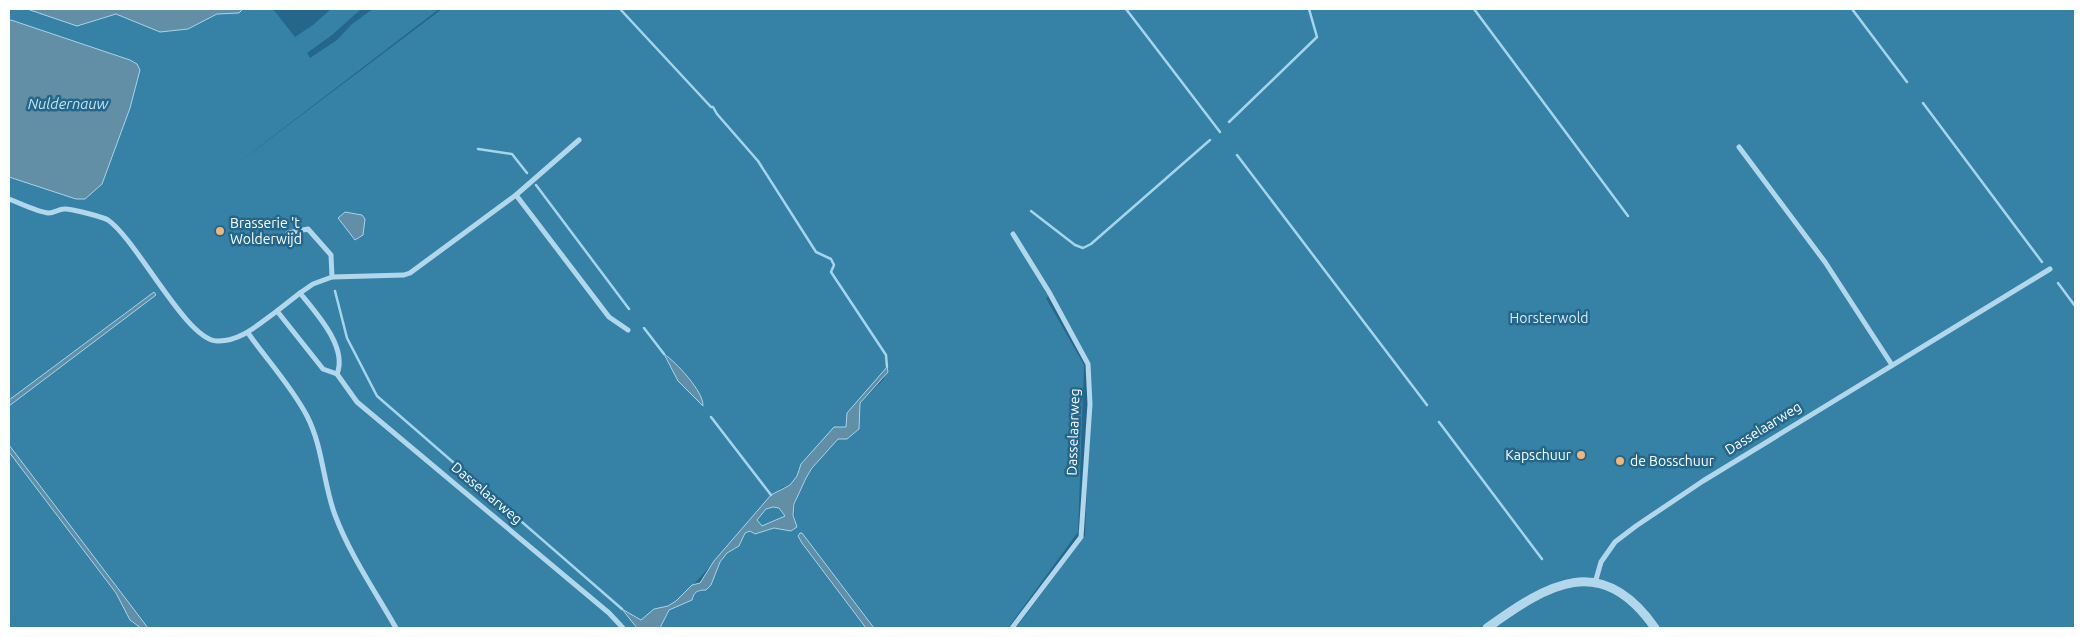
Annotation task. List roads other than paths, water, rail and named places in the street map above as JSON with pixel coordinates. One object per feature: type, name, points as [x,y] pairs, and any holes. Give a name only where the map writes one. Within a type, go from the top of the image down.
[{"type":"street","points":[[9,200],[49,213],[65,208],[109,221],[196,329],[215,342],[248,333],[313,284],[332,277],[404,275],[516,195],[579,140]]},
{"type":"street","points":[[1739,146],[1826,262],[1892,365]]},
{"type":"street","points":[[516,195],[609,317],[628,330]]},
{"type":"street","points":[[288,233],[308,229],[331,255],[332,277]]},
{"type":"street","name":"Dasselaarweg","points":[[1012,628],[1081,537],[1090,404],[1088,364],[1049,292],[1013,234]]},
{"type":"street","name":"Dasselaarweg","points":[[1595,583],[1601,562],[1615,542],[1636,526],[1703,481],[2050,269]]},
{"type":"street","points":[[277,311],[323,369],[337,374],[340,368],[333,336],[300,293]]},
{"type":"street","points":[[248,333],[300,402],[318,444],[334,513],[348,546],[396,628]]},
{"type":"street","name":"Dasselaarweg","points":[[337,374],[357,402],[623,628]]},
{"type":"street","points":[[1487,628],[1533,597],[1559,585],[1579,582],[1595,583],[1625,596],[1645,614],[1655,628]]},
{"type":"water","points":[[27,9],[243,9],[239,13],[217,14],[188,29],[160,32],[116,14],[77,26]]},
{"type":"water","name":"Nuldernauw","points":[[11,20],[130,60],[137,64],[140,70],[130,108],[102,184],[85,199],[76,199],[9,177],[9,21]]},
{"type":"water","points":[[345,212],[362,215],[365,219],[363,235],[355,240],[338,218]]},
{"type":"water","points":[[154,292],[156,295],[9,406],[9,400]]},
{"type":"water","points":[[664,354],[682,370],[694,386],[699,393],[703,406],[678,381]]},
{"type":"water","points":[[887,367],[888,372],[860,403],[859,429],[847,439],[838,439],[812,468],[806,478],[794,504],[793,515],[797,527],[791,531],[774,528],[755,534],[750,531],[745,533],[739,546],[727,553],[720,562],[711,585],[706,590],[696,592],[692,600],[669,610],[660,628],[637,628],[622,609],[641,620],[654,609],[668,606],[676,601],[692,585],[700,583],[714,561],[771,495],[790,485],[797,476],[801,464],[834,427],[846,427],[847,413]],"holes":[[[779,508],[785,516],[762,526],[757,520],[766,509]]]},
{"type":"water","points":[[9,445],[148,628],[141,628],[130,620],[116,593],[9,452]]},
{"type":"water","points":[[802,533],[874,628],[866,628],[802,543],[798,536]]},
{"type":"waterway","points":[[620,9],[713,107],[758,161],[816,252],[831,259],[834,265],[831,272],[886,355],[887,367]]},
{"type":"waterway","points":[[1126,9],[1220,132]]},
{"type":"waterway","points":[[1229,122],[1317,37],[1309,9]]},
{"type":"waterway","points":[[1474,9],[1628,216]]},
{"type":"waterway","points":[[1852,9],[1907,82]]},
{"type":"waterway","points":[[1923,103],[2042,262]]},
{"type":"waterway","points":[[1031,211],[1075,245],[1083,248],[1091,244],[1210,140]]},
{"type":"waterway","points":[[478,149],[512,154],[527,173]]},
{"type":"waterway","points":[[1237,155],[1427,405]]},
{"type":"waterway","points":[[536,185],[629,309]]},
{"type":"waterway","points":[[2058,283],[2075,306]]},
{"type":"waterway","points":[[335,291],[347,338],[377,396],[622,609]]},
{"type":"waterway","points":[[644,328],[664,354]]},
{"type":"waterway","points":[[711,417],[771,495]]},
{"type":"waterway","points":[[1439,422],[1542,559]]},
{"type":"place","name":"Brasserie 't Wolderwijd","points":[[220,231]]},
{"type":"place","name":"Kapschuur","points":[[1581,455]]},
{"type":"place","name":"de Bosschuur","points":[[1620,461]]},
{"type":"park label","name":"Horsterwold","points":[[1549,318]]}]
